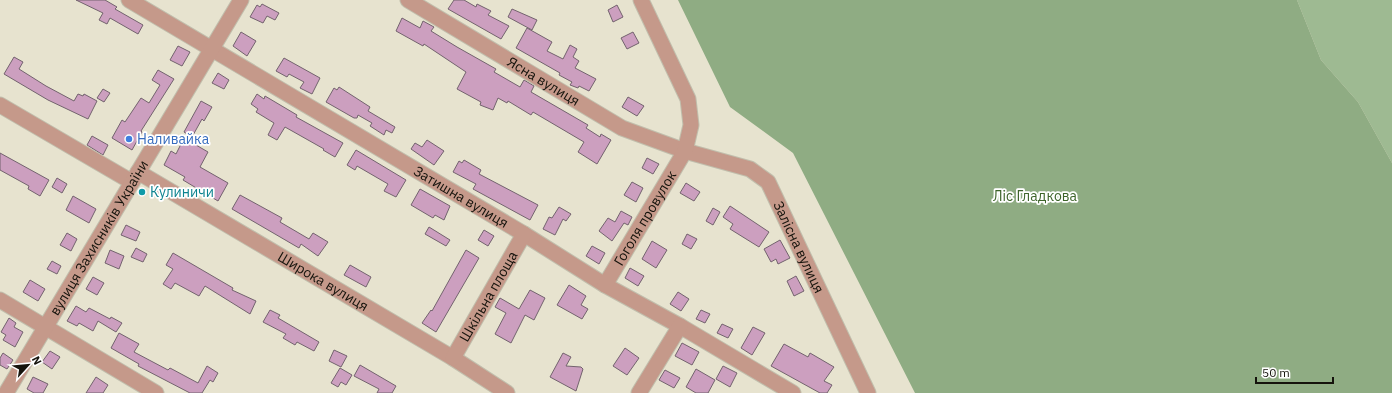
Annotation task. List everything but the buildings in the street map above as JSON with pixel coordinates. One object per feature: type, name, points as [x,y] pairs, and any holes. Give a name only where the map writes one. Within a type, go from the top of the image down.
[{"type":"street","name":"Затишна вулиця","points":[[129,0],[524,234],[605,285],[680,326],[793,393]]},
{"type":"street","name":"вулиця Захисників України","points":[[6,393],[241,0]]},
{"type":"street","name":"Ясна вулиця","points":[[408,0],[622,128],[685,151]]},
{"type":"street","name":"Гоголя провулок","points":[[605,285],[685,151],[690,125],[688,98],[641,0]]},
{"type":"street","name":"Широка вулиця","points":[[0,105],[135,177],[453,358],[507,393]]},
{"type":"street","name":"Залісна вулиця","points":[[685,151],[750,170],[768,182],[868,393]]},
{"type":"street","name":"Шкільна площа","points":[[453,358],[524,234]]},
{"type":"street","points":[[0,300],[156,393]]},
{"type":"street","points":[[639,393],[680,326]]},
{"type":"green space","name":"Ліс Гладкова","points":[[678,0],[1297,0],[1321,60],[1358,102],[1392,163],[1392,393],[915,393],[793,153],[730,107]]},
{"type":"green space","points":[[1297,0],[1392,0],[1392,163],[1358,102],[1321,60]]},
{"type":"place","name":"Наливайка","points":[[129,139]]},
{"type":"place","name":"Кулиничи","points":[[142,192]]}]
